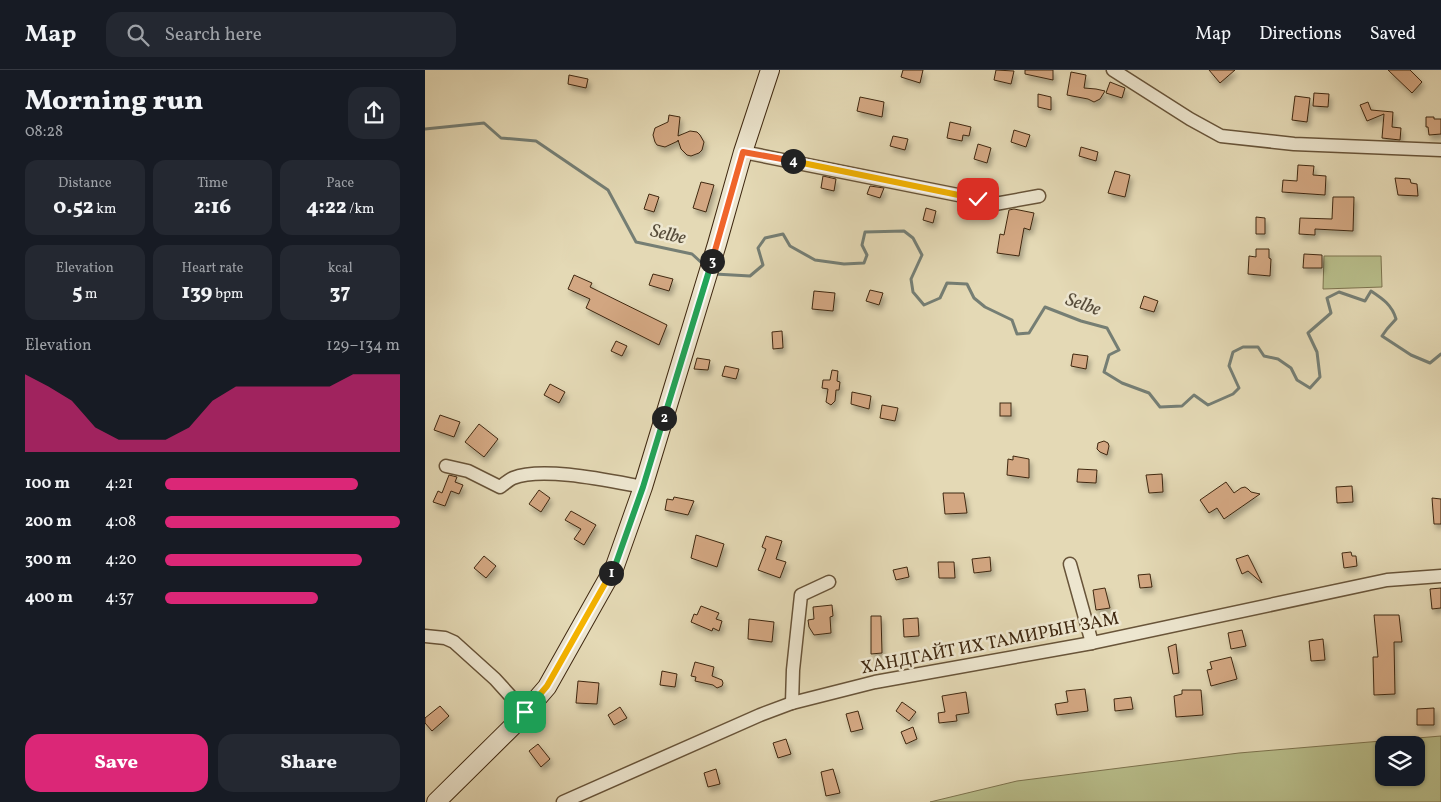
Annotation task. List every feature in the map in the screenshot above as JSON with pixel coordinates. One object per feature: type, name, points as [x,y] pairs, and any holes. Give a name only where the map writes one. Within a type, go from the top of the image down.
[{"type":"main road","points":[[436,802],[515,724],[547,686],[615,566],[643,487],[743,152],[770,70]]},
{"type":"street","points":[[1113,70],[1190,120],[1221,136],[1294,144],[1441,150]]},
{"type":"street","points":[[743,152],[995,204],[1039,196]]},
{"type":"street","points":[[445,466],[468,471],[500,487],[513,478],[534,474],[588,478],[643,487]]},
{"type":"street","points":[[1070,564],[1092,643]]},
{"type":"street","name":"ХАНДГАЙТ ИХ ТАМИРЫН ЗАМ","points":[[563,802],[760,715],[792,703],[875,682],[1092,643],[1387,580],[1441,576]]},
{"type":"street","points":[[792,703],[793,670],[801,595],[829,582]]},
{"type":"street","points":[[425,636],[445,638],[454,642],[495,679],[525,712]]},
{"type":"green space","points":[[1324,256],[1381,256],[1382,287],[1323,289]]},
{"type":"green space","points":[[1441,736],[1441,802],[930,802],[1017,781],[1239,753],[1375,742],[1375,786],[1425,786],[1425,737]]},
{"type":"building","points":[[903,70],[923,70],[920,83],[901,77]]},
{"type":"building","points":[[996,70],[1014,71],[1011,84],[994,80]]},
{"type":"building","points":[[1025,70],[1053,70],[1053,80],[1025,74]]},
{"type":"building","points":[[1209,70],[1235,70],[1220,83]]},
{"type":"building","points":[[1388,70],[1410,70],[1422,82],[1412,93]]},
{"type":"building","points":[[1071,72],[1086,75],[1084,88],[1105,91],[1100,99],[1094,102],[1067,95]]},
{"type":"building","points":[[569,75],[588,79],[586,88],[568,84]]},
{"type":"building","points":[[1110,82],[1125,88],[1122,98],[1106,93]]},
{"type":"building","points":[[1314,93],[1329,94],[1328,107],[1313,106]]},
{"type":"building","points":[[1038,94],[1051,97],[1051,110],[1038,107]]},
{"type":"building","points":[[1295,96],[1310,98],[1307,122],[1292,120]]},
{"type":"building","points":[[860,97],[884,102],[882,117],[857,111]]},
{"type":"building","points":[[1368,102],[1371,110],[1393,112],[1392,127],[1401,128],[1400,140],[1382,138],[1384,114],[1367,121],[1360,105]]},
{"type":"building","points":[[669,115],[680,117],[678,136],[690,131],[697,132],[700,135],[704,142],[699,153],[691,156],[687,155],[681,149],[678,140],[665,147],[657,145],[653,135],[655,128],[668,122]]},
{"type":"building","points":[[1426,117],[1441,119],[1441,134],[1429,135],[1428,127],[1426,127]]},
{"type":"building","points":[[950,122],[971,127],[969,136],[963,135],[962,141],[947,138]]},
{"type":"building","points":[[1014,130],[1030,135],[1026,147],[1011,142]]},
{"type":"building","points":[[893,136],[908,139],[905,150],[890,146]]},
{"type":"building","points":[[978,144],[991,148],[987,163],[974,159]]},
{"type":"building","points":[[1081,147],[1098,152],[1096,161],[1079,156]]},
{"type":"building","points":[[1298,165],[1314,166],[1313,175],[1326,176],[1325,195],[1282,192],[1283,180],[1297,181]]},
{"type":"building","points":[[1115,171],[1130,175],[1125,197],[1108,193]]},
{"type":"building","points":[[823,176],[836,179],[834,191],[821,188]]},
{"type":"building","points":[[1395,178],[1410,179],[1411,183],[1417,184],[1418,196],[1398,195]]},
{"type":"building","points":[[701,182],[714,185],[706,212],[693,208]]},
{"type":"building","points":[[870,186],[884,188],[880,198],[867,194]]},
{"type":"building","points":[[649,194],[659,197],[654,212],[644,209]]},
{"type":"building","points":[[1333,197],[1354,197],[1353,231],[1315,229],[1315,235],[1299,234],[1300,218],[1332,219]]},
{"type":"building","points":[[926,208],[936,211],[933,223],[923,220]]},
{"type":"building","points":[[1014,209],[1034,213],[1030,230],[1024,228],[1019,256],[997,253],[1000,234],[1004,235],[1009,210]]},
{"type":"building","points":[[1256,217],[1265,218],[1265,234],[1256,234]]},
{"type":"building","points":[[1256,249],[1269,249],[1269,258],[1271,259],[1270,276],[1248,274],[1249,256],[1256,257]]},
{"type":"building","points":[[1304,254],[1322,255],[1322,268],[1303,268]]},
{"type":"building","points":[[653,274],[673,279],[669,291],[649,285]]},
{"type":"building","points":[[574,275],[592,283],[590,287],[667,325],[659,345],[586,308],[590,299],[568,289]]},
{"type":"building","points":[[870,290],[883,293],[879,305],[866,301]]},
{"type":"building","points":[[814,291],[835,293],[833,311],[812,309]]},
{"type":"building","points":[[1144,296],[1158,301],[1154,312],[1140,308]]},
{"type":"building","points":[[782,331],[783,348],[773,349],[772,332]]},
{"type":"building","points":[[616,341],[627,346],[622,356],[611,351]]},
{"type":"building","points":[[1073,354],[1088,356],[1086,369],[1071,366]]},
{"type":"building","points":[[697,358],[710,360],[708,370],[694,369]]},
{"type":"building","points":[[725,366],[739,369],[736,379],[722,376]]},
{"type":"building","points":[[832,370],[838,371],[837,381],[840,382],[839,390],[836,390],[835,401],[831,405],[826,402],[828,389],[822,388],[823,380],[830,380]]},
{"type":"building","points":[[550,384],[565,392],[559,403],[544,395]]},
{"type":"building","points":[[852,392],[871,396],[869,409],[851,404]]},
{"type":"building","points":[[1000,403],[1011,403],[1011,416],[1000,416]]},
{"type":"building","points":[[882,405],[898,408],[895,421],[880,418]]},
{"type":"building","points":[[440,415],[460,422],[454,437],[434,430]]},
{"type":"building","points":[[479,424],[498,439],[484,457],[465,442]]},
{"type":"building","points":[[1104,441],[1109,446],[1107,455],[1097,449],[1098,443]]},
{"type":"building","points":[[1013,456],[1029,459],[1029,478],[1007,475],[1008,459],[1013,460]]},
{"type":"building","points":[[1078,469],[1097,470],[1096,483],[1077,482]]},
{"type":"building","points":[[1162,474],[1163,492],[1149,493],[1146,475]]},
{"type":"building","points":[[449,475],[457,477],[455,482],[463,485],[459,494],[451,491],[445,506],[433,502],[438,491],[442,493]]},
{"type":"building","points":[[1226,482],[1234,493],[1245,487],[1251,492],[1260,494],[1224,519],[1217,508],[1209,513],[1200,500]]},
{"type":"building","points":[[1352,486],[1353,502],[1337,503],[1336,487]]},
{"type":"building","points":[[539,490],[550,498],[541,512],[529,504]]},
{"type":"building","points":[[943,493],[964,493],[967,513],[945,514]]},
{"type":"building","points":[[674,497],[694,501],[688,515],[665,510],[667,499],[673,500]]},
{"type":"building","points":[[1432,498],[1441,499],[1441,524],[1434,524]]},
{"type":"building","points":[[571,511],[596,525],[584,545],[574,539],[581,529],[565,520]]},
{"type":"building","points":[[696,535],[724,544],[717,567],[691,558]]},
{"type":"building","points":[[766,536],[782,541],[776,559],[786,562],[780,578],[758,570],[766,549],[762,547]]},
{"type":"building","points":[[1351,552],[1352,556],[1356,556],[1357,566],[1344,568],[1342,553]]},
{"type":"building","points":[[1248,555],[1262,583],[1248,571],[1242,574],[1236,559]]},
{"type":"building","points":[[484,556],[496,566],[486,578],[474,568]]},
{"type":"building","points":[[990,557],[991,571],[974,573],[972,559]]},
{"type":"building","points":[[938,562],[954,562],[955,578],[939,578]]},
{"type":"building","points":[[907,567],[909,577],[896,580],[893,570]]},
{"type":"building","points":[[1150,574],[1152,587],[1140,588],[1138,575]]},
{"type":"building","points":[[1105,588],[1110,608],[1096,610],[1093,590]]},
{"type":"building","points":[[1441,588],[1441,608],[1432,609],[1430,589]]},
{"type":"building","points":[[832,605],[833,616],[830,617],[831,633],[814,635],[809,627],[808,620],[814,619],[813,607]]},
{"type":"building","points":[[701,606],[719,613],[716,619],[722,621],[719,631],[713,628],[712,631],[691,622],[694,614],[697,615]]},
{"type":"building","points":[[1374,615],[1399,615],[1402,642],[1394,642],[1395,694],[1374,695],[1373,657],[1378,657]]},
{"type":"building","points":[[871,616],[881,616],[882,653],[871,654]]},
{"type":"building","points":[[918,618],[919,636],[904,637],[903,619]]},
{"type":"building","points":[[749,619],[774,622],[772,642],[748,639]]},
{"type":"building","points":[[1242,630],[1246,646],[1231,649],[1228,633]]},
{"type":"building","points":[[1323,639],[1325,660],[1311,661],[1309,641]]},
{"type":"building","points":[[1176,644],[1179,673],[1173,674],[1168,647]]},
{"type":"building","points":[[1231,657],[1237,679],[1211,686],[1207,670],[1212,669],[1210,662]]},
{"type":"building","points":[[695,662],[714,667],[712,676],[722,680],[722,686],[717,688],[713,685],[695,681],[696,677],[691,676]]},
{"type":"building","points":[[662,671],[677,674],[675,687],[660,685]]},
{"type":"building","points":[[578,681],[599,683],[597,704],[576,703]]},
{"type":"building","points":[[1085,689],[1088,711],[1057,715],[1055,704],[1068,702],[1066,691]]},
{"type":"building","points":[[1182,690],[1201,690],[1203,715],[1176,717],[1174,696],[1182,694]]},
{"type":"building","points":[[966,692],[969,713],[956,715],[957,721],[939,723],[938,713],[945,712],[942,696]]},
{"type":"building","points":[[1131,697],[1133,709],[1115,711],[1114,699]]},
{"type":"building","points":[[902,702],[916,712],[909,721],[896,711]]},
{"type":"building","points":[[440,706],[449,716],[432,731],[425,723],[425,718]]},
{"type":"building","points":[[620,707],[627,718],[614,725],[608,715]]},
{"type":"building","points":[[1434,708],[1434,725],[1417,725],[1417,709]]},
{"type":"building","points":[[858,711],[863,729],[851,732],[846,714]]},
{"type":"building","points":[[913,727],[917,739],[906,744],[901,732]]},
{"type":"building","points":[[786,739],[791,754],[778,758],[773,743]]},
{"type":"building","points":[[538,744],[550,759],[541,767],[529,751]]},
{"type":"building","points":[[716,769],[720,784],[708,787],[704,773]]},
{"type":"building","points":[[833,769],[840,793],[826,796],[821,772]]},
{"type":"waterway","name":"Selbe","points":[[425,129],[484,123],[501,138],[536,141],[608,190],[636,242],[692,254],[704,265]]},
{"type":"waterway","name":"Selbe","points":[[715,274],[750,276],[763,265],[758,248],[765,238],[783,234],[790,246],[815,260],[844,264],[864,263],[867,255],[862,245],[865,232],[904,231],[913,238],[922,255],[911,279],[913,292],[924,305],[940,298],[947,283],[967,284],[974,298],[985,307],[1012,320],[1017,334],[1029,333],[1045,307],[1081,321],[1107,328],[1119,350],[1109,355],[1104,372],[1122,383],[1149,393],[1160,407],[1182,406],[1194,395],[1208,405],[1233,394],[1239,388],[1229,366],[1233,352],[1243,347],[1258,347],[1264,356],[1278,359],[1291,368],[1297,380],[1310,388],[1320,377],[1317,352],[1308,333],[1331,313],[1327,298],[1339,292],[1365,301],[1371,291],[1389,306],[1396,319],[1382,336],[1411,355],[1430,363],[1441,354]]},
{"type":"route","points":[[525,712],[547,686],[615,566],[643,487],[743,152],[978,199]]}]
